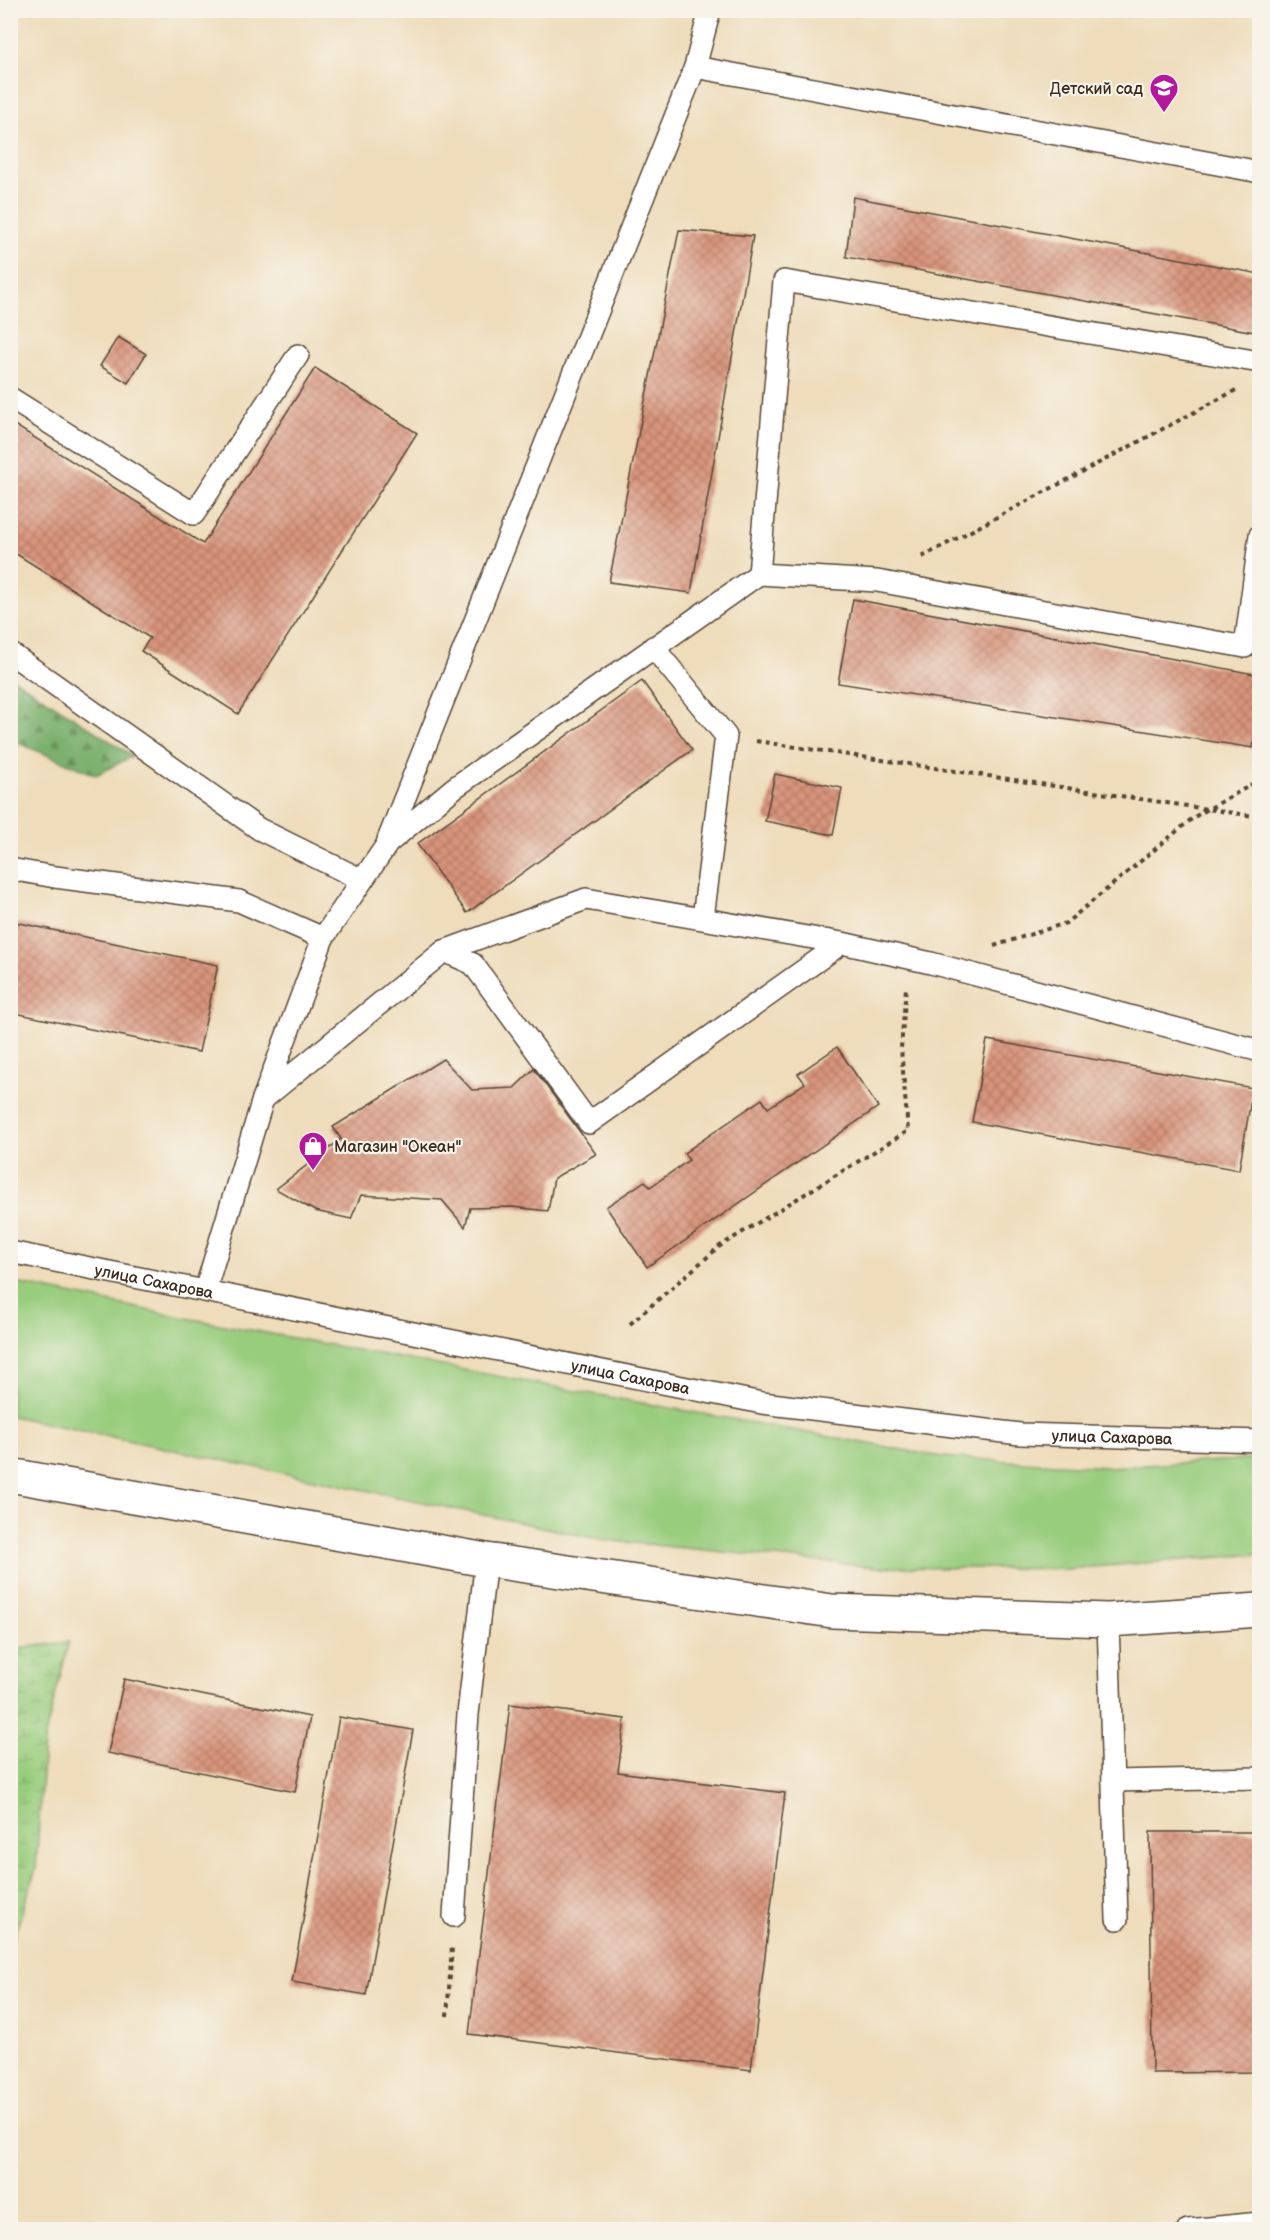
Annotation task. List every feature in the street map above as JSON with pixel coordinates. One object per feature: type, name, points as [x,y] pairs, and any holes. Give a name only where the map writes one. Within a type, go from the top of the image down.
[{"type":"street","points":[[10,1475],[486,1560],[832,1611],[1108,1620],[1260,1610]]},
{"type":"lane","points":[[205,1291],[263,1099],[322,938],[388,843],[695,67],[710,10]]},
{"type":"lane","points":[[695,67],[1260,172]]},
{"type":"lane","points":[[759,574],[784,281],[1260,362]]},
{"type":"lane","points":[[10,398],[194,514],[297,355]]},
{"type":"lane","points":[[388,843],[454,788],[759,574],[877,581],[1245,647],[1260,535]]},
{"type":"lane","points":[[653,647],[726,736],[703,918]]},
{"type":"lane","points":[[10,653],[259,829],[362,880]]},
{"type":"lane","points":[[10,869],[239,901],[322,938]]},
{"type":"lane","points":[[263,1099],[444,951],[586,898],[842,943],[931,963],[1260,1051]]},
{"type":"lane","points":[[444,951],[473,964],[589,1123],[842,943]]},
{"type":"lane","name":"улица Сахарова","points":[[10,1252],[762,1403],[1020,1434],[1260,1441]]},
{"type":"lane","points":[[454,1916],[468,1714],[486,1560]]},
{"type":"lane","points":[[1108,1620],[1111,1643],[1117,1919]]},
{"type":"lane","points":[[1113,1781],[1260,1778]]},
{"type":"lane","points":[[1188,2229],[1260,2223]]},
{"type":"path","points":[[877,581],[1239,388]]},
{"type":"path","points":[[726,736],[1260,817]]},
{"type":"path","points":[[986,948],[1066,923],[1194,817],[1260,780]]},
{"type":"path","points":[[630,1324],[720,1246],[908,1131],[901,1048],[907,979],[931,963]]},
{"type":"path","points":[[447,2016],[454,1916]]},
{"type":"green space","points":[[10,677],[133,756],[96,775],[11,740]]},
{"type":"green space","points":[[11,1282],[176,1316],[942,1457],[1107,1467],[1259,1459],[1259,1554],[1066,1569],[874,1567],[604,1540],[11,1416]]},
{"type":"green space","points":[[69,1642],[44,1740],[36,1869],[11,1946],[11,1649]]},
{"type":"building","points":[[853,197],[1260,274],[1260,333],[846,257]]},
{"type":"building","points":[[679,230],[753,236],[691,593],[609,582]]},
{"type":"building","points":[[118,337],[146,354],[128,383],[100,366]]},
{"type":"building","points":[[315,368],[417,433],[238,714],[141,651],[150,638],[10,550],[10,422],[203,544]]},
{"type":"building","points":[[853,599],[1260,675],[1260,698],[1253,748],[838,683]]},
{"type":"building","points":[[642,681],[692,750],[467,913],[417,844]]},
{"type":"building","points":[[775,774],[842,788],[833,835],[765,821]]},
{"type":"building","points":[[10,921],[218,965],[199,1052],[10,1012]]},
{"type":"building","points":[[987,1040],[1253,1088],[1239,1170],[972,1122]]},
{"type":"building","points":[[837,1047],[878,1107],[647,1267],[606,1207],[645,1181],[650,1187],[689,1160],[684,1153],[762,1099],[768,1108],[805,1083],[798,1074]]},
{"type":"building","points":[[443,1059],[472,1090],[514,1088],[534,1069],[596,1154],[554,1178],[548,1211],[512,1207],[470,1208],[465,1227],[442,1200],[361,1195],[351,1219],[315,1211],[276,1189],[341,1139],[333,1127]]},
{"type":"building","points":[[124,1679],[310,1717],[295,1792],[108,1753]]},
{"type":"building","points":[[510,1704],[625,1719],[618,1772],[785,1793],[751,2070],[469,2034]]},
{"type":"building","points":[[339,1717],[413,1730],[366,1995],[292,1982]]},
{"type":"building","points":[[1150,1832],[1260,1832],[1260,2072],[1152,2073]]},
{"type":"place","name":"Детский сад","points":[[1164,114]]},
{"type":"place","name":"Магазин \"Океан\"","points":[[313,1172]]}]
